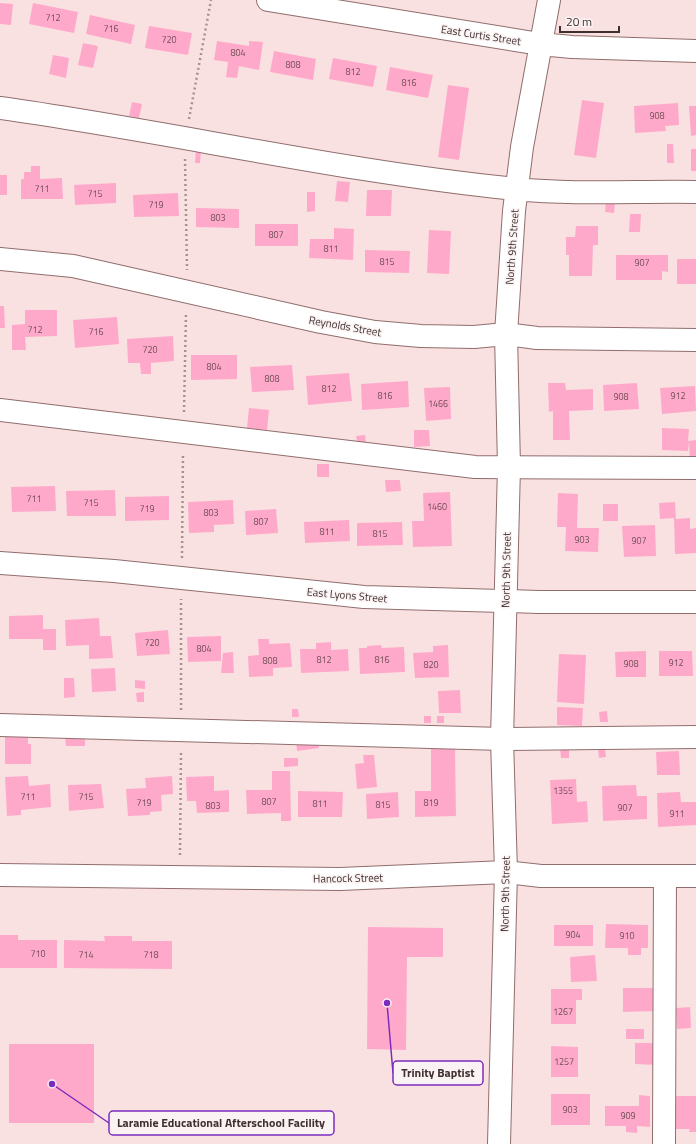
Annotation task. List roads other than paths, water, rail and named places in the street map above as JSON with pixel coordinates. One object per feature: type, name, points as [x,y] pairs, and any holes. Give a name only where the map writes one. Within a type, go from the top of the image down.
[{"type":"street","name":"East Curtis Street","points":[[268,0],[572,48],[696,51]]},
{"type":"street","name":"North 9th Street","points":[[499,1144],[506,872],[502,739],[509,467],[506,334],[508,276],[522,147],[549,0]]},
{"type":"street","points":[[0,108],[93,121],[360,169],[517,189],[572,193],[696,192]]},
{"type":"street","name":"Reynolds Street","points":[[0,259],[73,266],[321,322],[375,332],[457,337],[506,334],[537,338],[696,340]]},
{"type":"street","points":[[0,410],[475,467],[696,468]]},
{"type":"street","name":"East Lyons Street","points":[[0,563],[114,571],[364,597],[539,602],[696,602]]},
{"type":"street","points":[[0,725],[502,739],[696,737]]},
{"type":"street","name":"Hancock Street","points":[[0,875],[340,879],[506,872],[541,876],[696,876]]},
{"type":"street","points":[[664,1144],[665,876]]},
{"type":"place","name":"Trinity Baptist","points":[[387,1003]]},
{"type":"place","name":"Laramie Educational Afterschool Facility","points":[[52,1084]]}]
